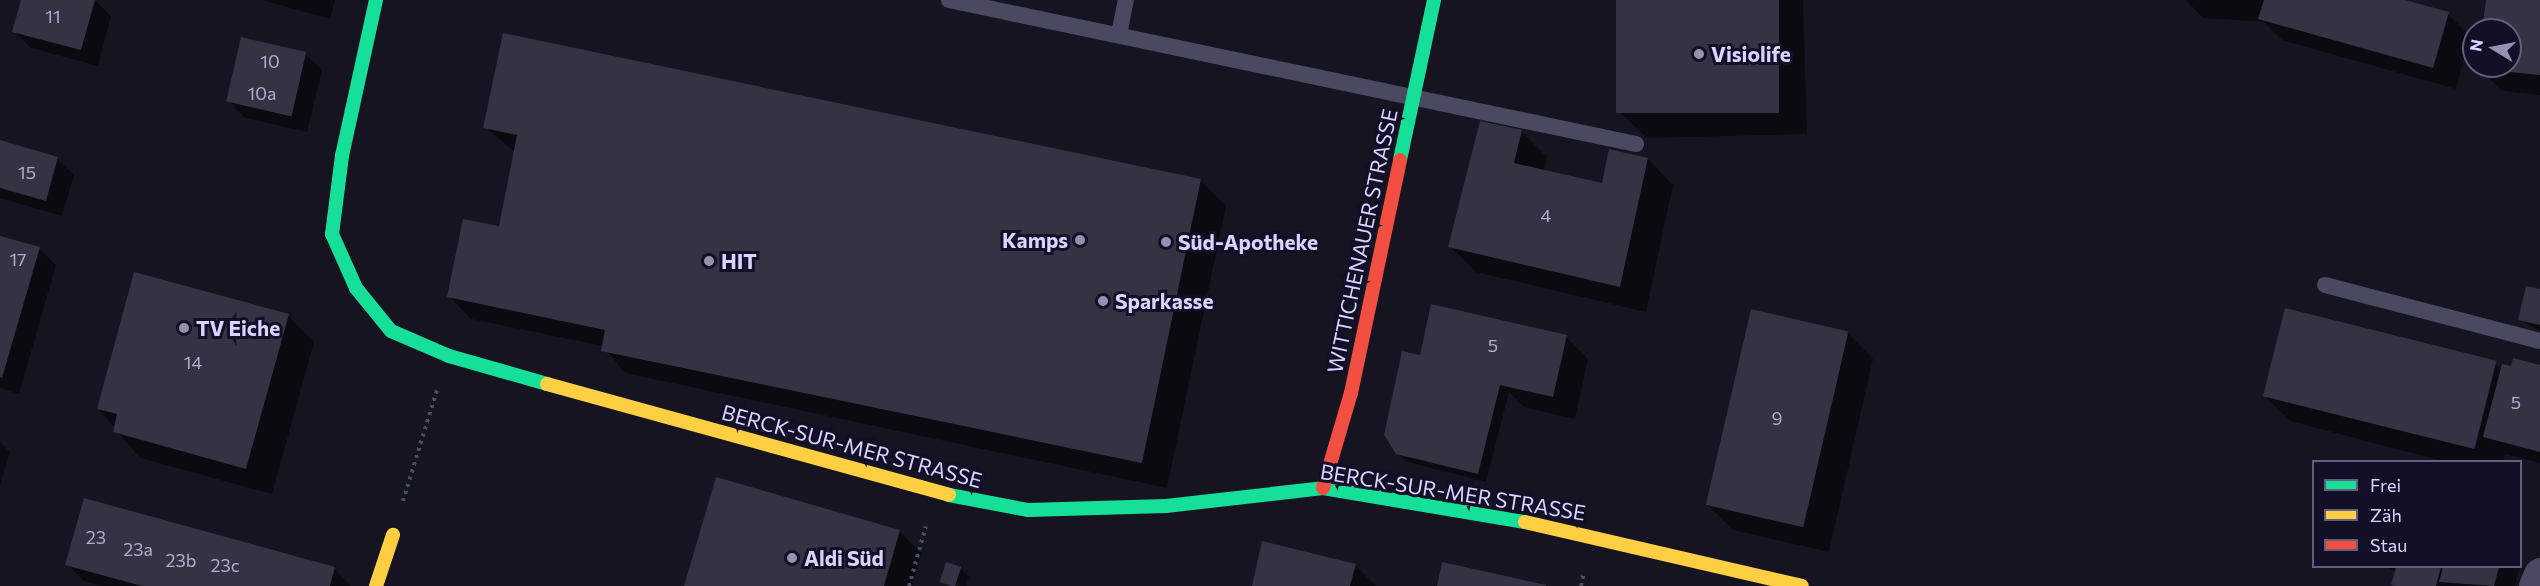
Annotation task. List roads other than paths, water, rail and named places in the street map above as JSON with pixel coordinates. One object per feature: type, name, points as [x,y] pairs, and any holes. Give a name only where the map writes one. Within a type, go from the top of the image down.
[{"type":"street","name":"BERCK-SUR-MER STRASSE","points":[[376,0],[342,156],[332,234],[356,288],[391,331],[449,356],[936,493],[1028,510],[1166,507],[1323,488],[1549,526],[1802,586]]},
{"type":"street","name":"WITTICHENAUER STRASSE","points":[[1323,488],[1351,393],[1434,0]]},
{"type":"street","points":[[376,586],[393,535]]},
{"type":"street","points":[[2535,586],[2540,574]]},
{"type":"lane","points":[[949,0],[1414,95],[1636,144]]},
{"type":"lane","points":[[1119,35],[1126,0]]},
{"type":"lane","points":[[2325,285],[2540,341]]},
{"type":"place","name":"Visiolife","points":[[1699,54]]},
{"type":"place","name":"Kamps","points":[[1080,240]]},
{"type":"place","name":"Süd-Apotheke","points":[[1166,242]]},
{"type":"place","name":"HIT","points":[[709,261]]},
{"type":"place","name":"Sparkasse","points":[[1103,301]]},
{"type":"place","name":"TV Eiche","points":[[184,328]]},
{"type":"place","name":"Aldi Süd","points":[[792,558]]}]
